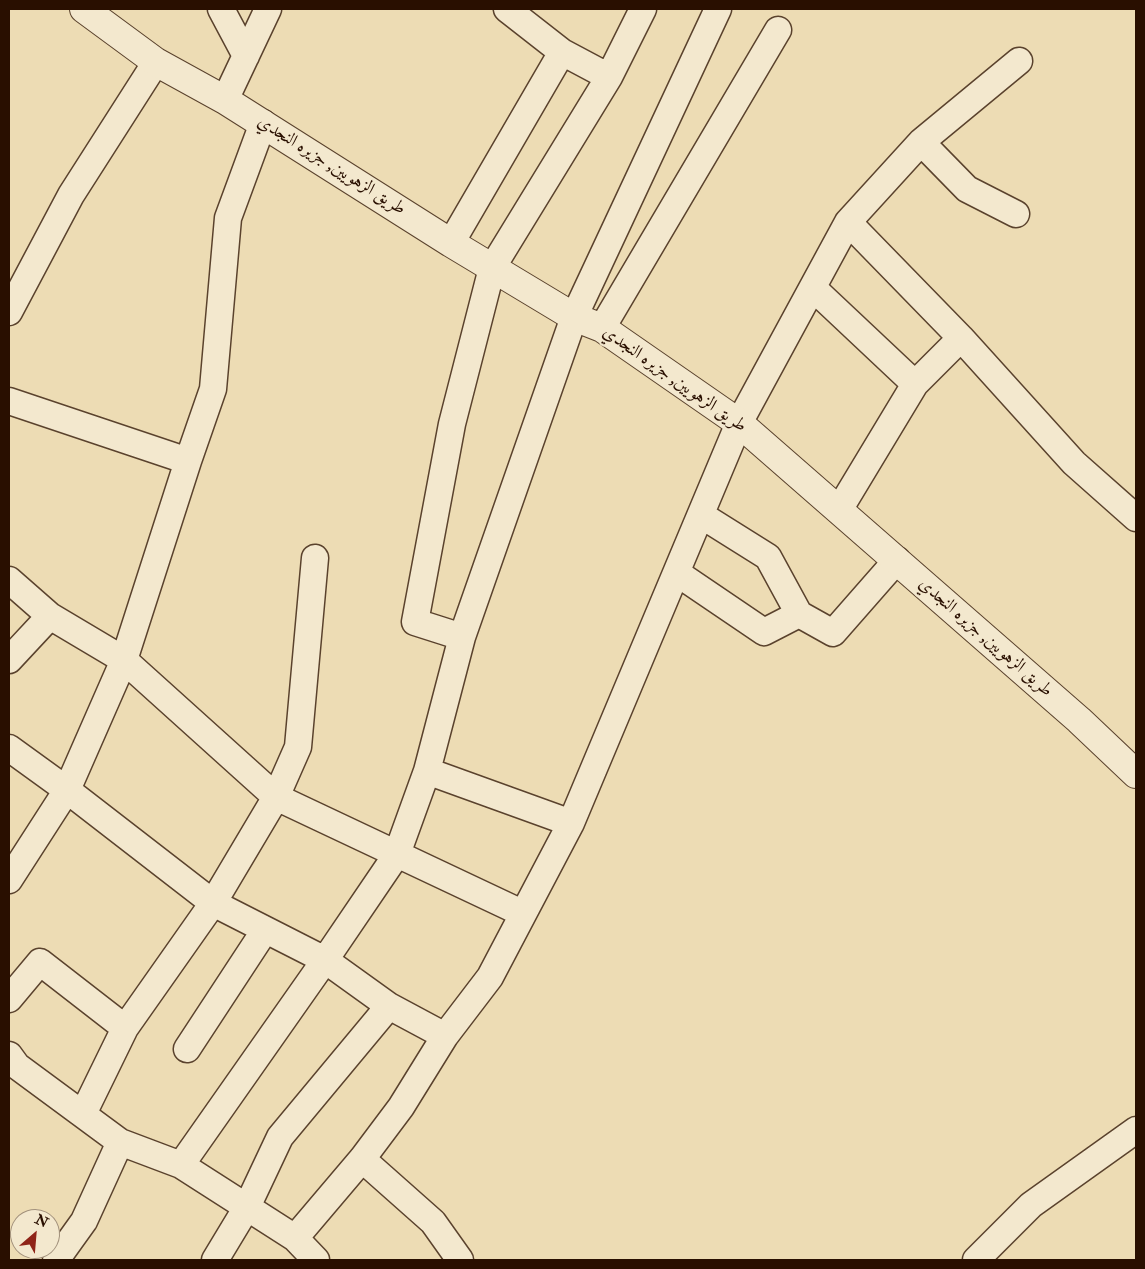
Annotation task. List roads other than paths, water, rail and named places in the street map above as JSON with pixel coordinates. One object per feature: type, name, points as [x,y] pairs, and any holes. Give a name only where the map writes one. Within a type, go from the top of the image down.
[{"type":"street","name":"طريق الزهويين, جزيره النجدي","points":[[84,9],[156,62],[263,123],[492,268],[574,316],[602,328],[740,423],[1079,720],[1136,774]]},
{"type":"street","points":[[221,9],[246,56]]},
{"type":"street","points":[[224,100],[268,9]]},
{"type":"street","points":[[507,9],[562,52],[610,76]]},
{"type":"street","points":[[462,637],[415,622],[452,424],[492,268],[610,76],[643,9]]},
{"type":"street","points":[[181,1165],[325,960],[396,854],[427,772],[462,637],[574,316],[718,9]]},
{"type":"street","points":[[602,328],[778,30]]},
{"type":"street","points":[[451,243],[562,52]]},
{"type":"street","points":[[295,1238],[362,1159],[401,1107],[445,1036],[490,977],[570,823],[740,423],[848,222],[921,142],[1019,61]]},
{"type":"street","points":[[9,312],[71,195],[156,62]]},
{"type":"street","points":[[9,880],[67,790],[124,660],[188,460],[213,389],[228,218],[263,123]]},
{"type":"street","points":[[921,142],[967,189],[1016,214]]},
{"type":"street","points":[[848,222],[961,338],[1074,463],[1136,518]]},
{"type":"street","points":[[813,288],[915,384]]},
{"type":"street","points":[[839,510],[915,384],[961,338]]},
{"type":"street","points":[[9,401],[188,460]]},
{"type":"street","points":[[701,515],[768,556],[799,614],[833,633],[896,560]]},
{"type":"street","points":[[83,1114],[125,1028],[213,903],[276,797],[298,747],[315,558]]},
{"type":"street","points":[[677,573],[764,632],[799,614]]},
{"type":"street","points":[[9,580],[50,616],[124,660],[276,797],[522,913]]},
{"type":"street","points":[[9,660],[50,616]]},
{"type":"street","points":[[9,748],[67,790],[213,903],[325,960],[389,1006],[445,1036]]},
{"type":"street","points":[[427,772],[570,823]]},
{"type":"street","points":[[188,1049],[265,930]]},
{"type":"street","points":[[9,999],[40,962],[125,1028]]},
{"type":"street","points":[[215,1260],[247,1207],[280,1137],[389,1006]]},
{"type":"street","points":[[12,1065],[120,1142],[181,1165],[247,1207],[295,1238],[316,1260]]},
{"type":"street","points":[[976,1260],[1031,1205],[1136,1130]]},
{"type":"street","points":[[56,1260],[84,1221],[120,1142]]},
{"type":"street","points":[[362,1159],[433,1222],[460,1260]]}]
